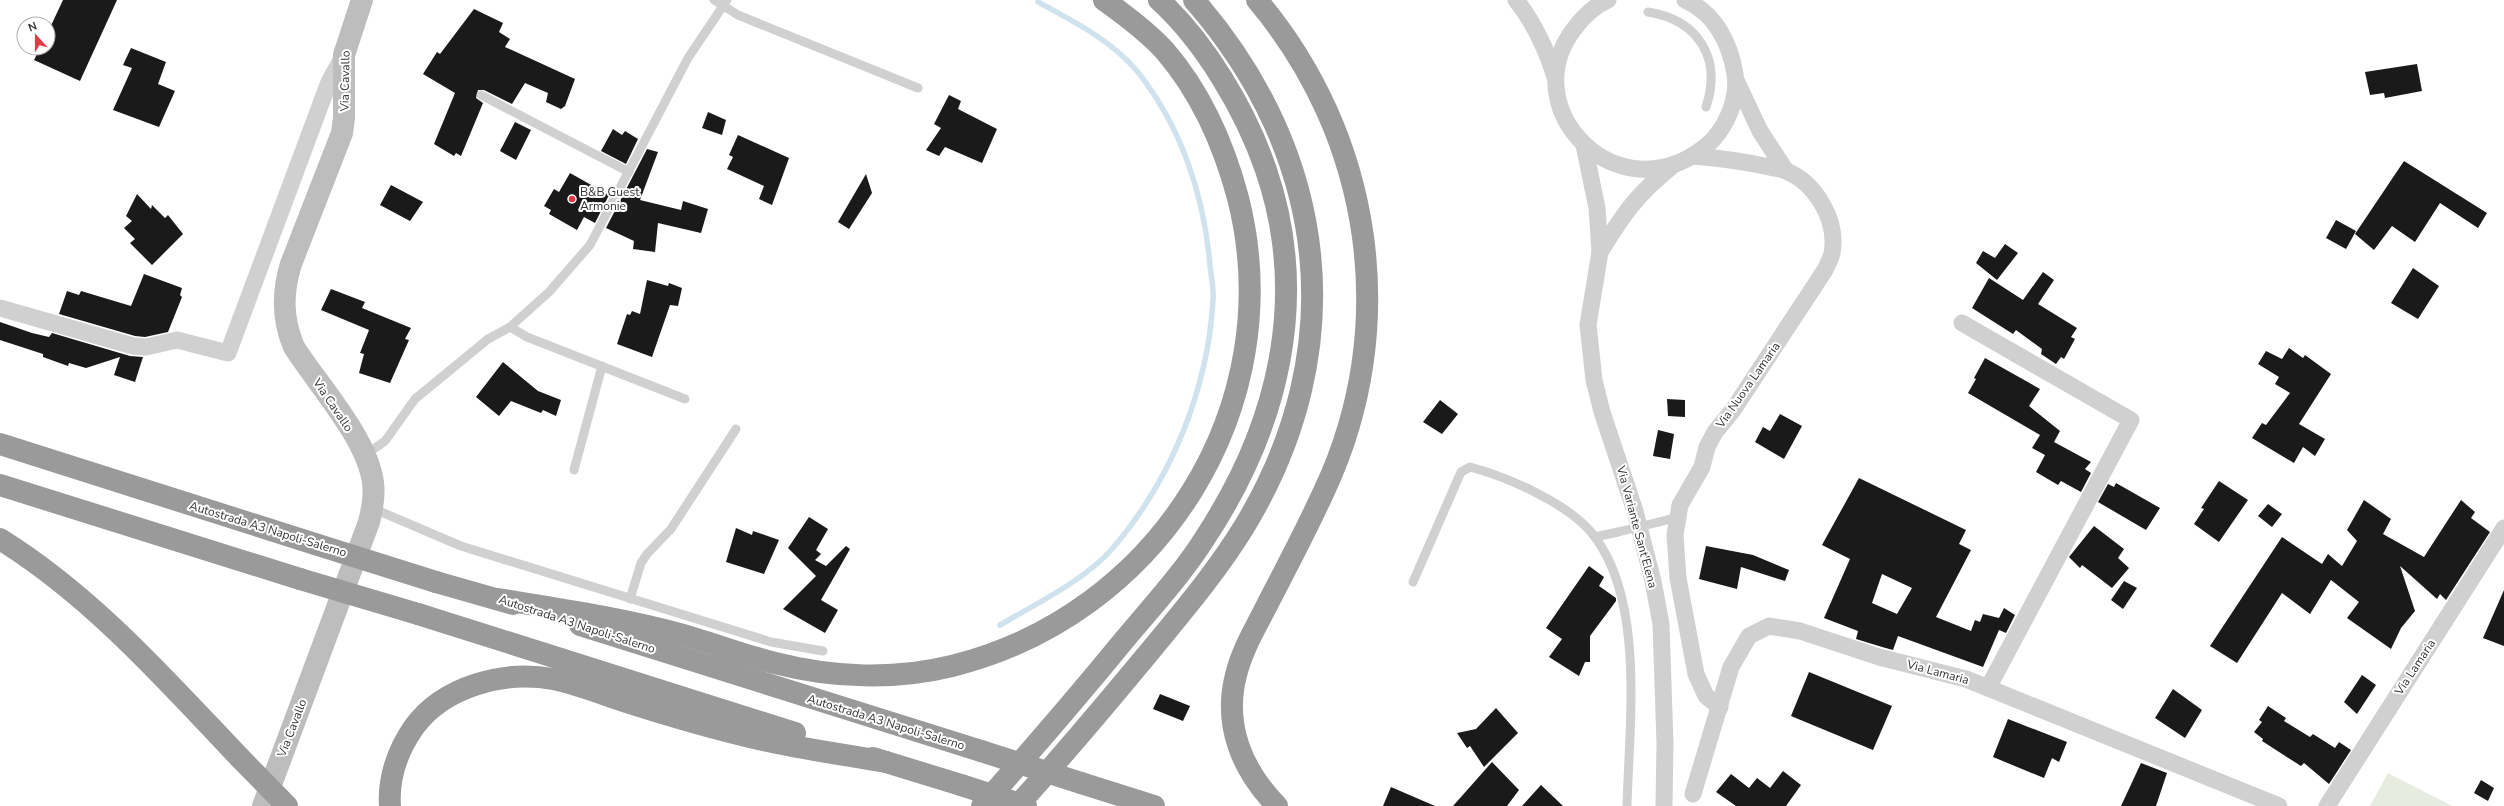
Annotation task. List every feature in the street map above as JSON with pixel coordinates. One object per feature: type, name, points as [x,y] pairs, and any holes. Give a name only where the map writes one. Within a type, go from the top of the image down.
[{"type":"highway","points":[[498,599],[589,614],[680,634],[778,664],[835,674],[875,676],[910,674],[951,666],[1022,643],[1059,624],[1123,575],[1150,549],[1172,521],[1193,490],[1215,448],[1228,418],[1239,381],[1248,339],[1250,297],[1248,254],[1241,213],[1230,170],[1215,131],[1194,91],[1164,50],[1104,0]]},
{"type":"highway","points":[[982,806],[1043,739],[1178,576],[1204,540],[1248,464],[1265,420],[1278,372],[1287,318],[1286,269],[1281,228],[1274,191],[1260,151],[1243,114],[1192,38],[1159,0]]},
{"type":"highway","points":[[1017,806],[1073,745],[1183,611],[1244,527],[1282,448],[1305,369],[1310,334],[1312,280],[1305,210],[1296,175],[1267,105],[1248,71],[1224,36],[1194,0]]},
{"type":"highway","points":[[1257,0],[1300,59],[1339,138],[1354,187],[1364,234],[1368,289],[1365,341],[1358,389],[1345,435],[1326,488],[1246,646],[1236,675],[1232,703],[1237,740],[1243,759],[1259,788],[1277,806]]},
{"type":"highway","name":"Autostrada A3 Napoli-Salerno","points":[[0,444],[1154,806]]},
{"type":"highway","points":[[0,485],[300,579],[418,614],[1026,806]]},
{"type":"highway","points":[[0,539],[61,582],[150,664],[286,806]]},
{"type":"highway","points":[[390,806],[392,777],[397,758],[406,738],[419,720],[436,705],[453,694],[473,686],[513,677],[552,679],[750,737],[886,762]]},
{"type":"main road","name":"Via Cavallo","points":[[263,806],[366,530],[372,508],[373,483],[365,455],[348,426],[294,347],[288,332],[284,299],[286,282],[292,264],[342,133],[344,118],[344,55],[362,0]]},
{"type":"street","points":[[1516,0],[1530,19],[1546,49],[1556,82],[1560,105],[1569,127],[1584,145],[1603,159],[1625,167],[1649,170],[1672,166],[1693,156],[1711,142],[1724,124],[1733,102],[1736,79]]},
{"type":"street","points":[[1556,82],[1559,58],[1568,36],[1582,17],[1608,0]]},
{"type":"street","points":[[1684,0],[1710,17],[1724,35],[1732,56],[1736,79],[1760,131],[1786,170]]},
{"type":"street","points":[[0,308],[133,346],[146,347],[177,340],[228,353],[329,82],[344,55]]},
{"type":"street","name":"Via Variante Sant'Elena","points":[[1584,145],[1598,208],[1600,252],[1590,307],[1590,351],[1594,380],[1602,412],[1635,511],[1653,581],[1661,624],[1665,701],[1664,806]]},
{"type":"street","name":"Via Nuova Lamaria","points":[[1693,156],[1725,158],[1786,170],[1805,183],[1819,198],[1827,212],[1832,233],[1832,253],[1812,292],[1733,410],[1715,432],[1707,447],[1702,467],[1680,505],[1675,535],[1678,578],[1696,674],[1706,696],[1720,707]]},
{"type":"street","name":"Via Variante Sant'Elena","points":[[1600,252],[1628,207],[1648,185],[1672,166]]},
{"type":"street","points":[[1962,323],[2132,420],[1988,688]]},
{"type":"street","name":"Via Lamaria","points":[[2327,806],[2504,528]]},
{"type":"street","name":"Via Lamaria","points":[[1693,794],[1731,667],[1748,636],[1769,626],[1800,632],[1879,657],[1966,679],[2279,806]]},
{"type":"lane","points":[[714,0],[726,3],[738,15],[918,88]]},
{"type":"lane","points":[[365,455],[385,441],[415,399],[488,339],[510,327],[549,292],[590,246],[688,58],[726,3]]},
{"type":"lane","points":[[1648,12],[1676,20],[1698,39],[1706,51],[1712,79],[1706,107]]},
{"type":"lane","points":[[481,94],[629,172]]},
{"type":"lane","points":[[510,327],[527,337],[685,399]]},
{"type":"lane","points":[[574,470],[602,366]]},
{"type":"lane","points":[[630,599],[644,558],[672,529],[736,429]]},
{"type":"lane","points":[[1413,582],[1461,472],[1470,467],[1486,471],[1556,505],[1586,527],[1595,537],[1616,575],[1623,598],[1630,671],[1627,806]]},
{"type":"lane","points":[[372,508],[461,546],[771,642],[823,651]]},
{"type":"lane","points":[[1595,537],[1678,518]]},
{"type":"shaded area","points":[[2388,773],[2452,806],[2370,806]]},
{"type":"building","points":[[63,0],[117,0],[80,81],[34,60],[36,56],[56,56],[56,16]]},
{"type":"building","points":[[474,9],[503,23],[499,32],[510,39],[505,47],[575,79],[565,106],[561,109],[546,102],[548,93],[525,83],[512,104],[484,90],[478,90],[476,98],[483,103],[461,156],[456,153],[454,156],[434,144],[455,93],[423,74],[437,52],[440,54]]},
{"type":"building","points":[[131,48],[166,62],[158,84],[175,91],[159,127],[113,110],[132,68],[123,65]]},
{"type":"building","points":[[2417,64],[2422,91],[2385,98],[2384,93],[2370,95],[2365,72]]},
{"type":"building","points":[[949,95],[961,101],[958,109],[997,129],[982,163],[945,147],[939,156],[926,150],[941,128],[934,124]]},
{"type":"building","points":[[708,112],[726,120],[722,135],[702,128]]},
{"type":"building","points":[[515,122],[531,130],[516,160],[500,151]]},
{"type":"building","points":[[613,129],[622,135],[625,131],[638,139],[626,164],[601,151]]},
{"type":"building","points":[[738,135],[789,158],[772,205],[759,199],[764,186],[727,169],[733,157],[729,155]]},
{"type":"building","points":[[647,149],[658,152],[640,200],[681,210],[683,201],[708,209],[701,233],[658,223],[655,252],[633,249],[634,241],[606,228]]},
{"type":"building","points":[[2404,161],[2487,213],[2478,228],[2440,203],[2415,242],[2392,226],[2374,250],[2355,234]]},
{"type":"building","points":[[570,173],[609,195],[595,223],[584,217],[577,230],[549,214],[551,210],[544,206],[554,189],[559,192]]},
{"type":"building","points":[[866,174],[872,193],[849,229],[838,222]]},
{"type":"building","points":[[391,185],[423,202],[410,221],[380,205]]},
{"type":"building","points":[[137,194],[151,209],[152,205],[165,218],[168,215],[183,234],[152,265],[130,243],[135,239],[124,228],[132,221],[126,216]]},
{"type":"building","points":[[2336,220],[2356,231],[2346,249],[2326,238]]},
{"type":"building","points":[[2005,244],[2018,253],[1997,280],[1976,263],[1983,251],[1995,258]]},
{"type":"building","points":[[2413,268],[2439,286],[2418,319],[2391,303]]},
{"type":"building","points":[[2043,272],[2054,280],[2038,304],[2077,328],[2071,337],[2075,339],[2064,359],[2061,357],[2056,364],[2041,354],[2042,349],[2016,330],[2013,334],[1972,308],[1989,278],[2023,300]]},
{"type":"building","points":[[144,274],[182,288],[180,295],[182,297],[168,332],[145,337],[135,336],[59,314],[67,291],[79,295],[81,291],[131,306]]},
{"type":"building","points":[[647,280],[668,286],[669,283],[682,288],[678,306],[670,305],[652,357],[617,344],[627,314],[630,315],[632,311],[640,314]]},
{"type":"building","points":[[331,289],[365,302],[362,308],[411,328],[405,339],[409,340],[390,383],[359,373],[364,354],[360,353],[369,330],[321,310]]},
{"type":"building","points":[[0,322],[32,333],[49,337],[52,333],[130,356],[143,357],[135,382],[114,375],[120,357],[86,368],[69,363],[68,366],[43,357],[43,354],[0,340]]},
{"type":"building","points":[[2289,348],[2303,358],[2305,355],[2331,374],[2299,424],[2325,439],[2315,456],[2303,447],[2294,463],[2252,438],[2262,423],[2266,425],[2290,393],[2275,384],[2279,377],[2258,364],[2266,351],[2282,359]]},
{"type":"building","points":[[1985,358],[2040,389],[2029,406],[2060,431],[2054,442],[2091,462],[2085,469],[2091,473],[2081,492],[2061,481],[2058,485],[2036,472],[2045,455],[2032,448],[2040,435],[1968,393]]},
{"type":"building","points":[[503,362],[538,391],[561,400],[556,416],[543,410],[541,413],[511,401],[499,416],[476,397]]},
{"type":"building","points":[[1667,399],[1685,400],[1685,417],[1668,416]]},
{"type":"building","points":[[1440,400],[1458,414],[1442,434],[1423,422]]},
{"type":"building","points":[[1780,414],[1802,426],[1784,459],[1755,442],[1763,427],[1770,431]]},
{"type":"building","points":[[1658,430],[1674,434],[1670,459],[1653,456]]},
{"type":"building","points":[[1859,478],[1966,530],[1959,544],[1971,550],[1936,617],[1971,631],[1975,620],[1980,622],[1983,614],[1999,618],[2004,608],[2015,615],[2006,633],[1999,630],[1983,667],[1898,636],[1893,650],[1856,639],[1858,631],[1824,618],[1850,559],[1822,545]],"holes":[[[1882,574],[1912,588],[1897,614],[1872,603]]]},
{"type":"building","points":[[2219,481],[2248,500],[2219,542],[2194,524],[2204,509],[2201,508]]},
{"type":"building","points":[[2116,483],[2160,508],[2146,530],[2098,502],[2108,484],[2114,487]]},
{"type":"building","points":[[2364,500],[2391,519],[2383,534],[2424,557],[2461,500],[2475,512],[2471,518],[2490,532],[2446,600],[2440,594],[2437,599],[2400,566],[2415,611],[2401,628],[2391,649],[2347,618],[2359,602],[2331,580],[2310,614],[2282,593],[2237,663],[2210,646],[2282,537],[2322,564],[2328,554],[2342,566],[2357,541],[2347,530]]},
{"type":"building","points":[[2268,504],[2282,514],[2272,527],[2258,516]]},
{"type":"building","points":[[809,517],[828,529],[816,550],[821,554],[815,560],[826,566],[846,546],[850,549],[821,600],[838,610],[825,633],[783,609],[816,576],[788,548]]},
{"type":"building","points":[[2094,526],[2124,549],[2118,558],[2129,568],[2112,588],[2082,565],[2080,568],[2069,557]]},
{"type":"building","points":[[736,528],[752,535],[753,531],[779,540],[764,574],[726,562]]},
{"type":"building","points":[[1706,546],[1753,555],[1789,570],[1785,581],[1741,567],[1737,589],[1699,579]]},
{"type":"building","points":[[1589,566],[1604,577],[1599,586],[1616,598],[1616,601],[1590,636],[1590,662],[1585,662],[1579,676],[1549,657],[1562,639],[1546,628]]},
{"type":"building","points":[[2124,581],[2137,588],[2123,609],[2111,600]]},
{"type":"building","points":[[2504,590],[2504,646],[2483,638]]},
{"type":"building","points":[[1809,672],[1892,706],[1873,750],[1791,716]]},
{"type":"building","points":[[2362,675],[2376,685],[2357,714],[2344,702]]},
{"type":"building","points":[[2173,689],[2202,710],[2185,738],[2155,718]]},
{"type":"building","points":[[1160,694],[1190,706],[1183,721],[1153,709]]},
{"type":"building","points":[[2268,706],[2286,718],[2284,721],[2310,737],[2313,734],[2335,748],[2339,742],[2351,750],[2329,784],[2304,763],[2301,766],[2262,741],[2263,739],[2254,732],[2262,722],[2259,720]]},
{"type":"building","points":[[1496,708],[1518,733],[1484,767],[1470,746],[1467,748],[1457,733],[1476,729]]},
{"type":"building","points":[[2008,719],[2067,742],[2059,762],[2052,758],[2044,778],[1993,757]]},
{"type":"building","points":[[1492,762],[1519,790],[1507,806],[1453,806]]},
{"type":"building","points":[[2141,763],[2167,773],[2156,806],[2121,806]]},
{"type":"building","points":[[1783,771],[1801,785],[1786,806],[1736,806],[1716,792],[1731,774],[1749,788],[1757,778],[1770,788]]},
{"type":"building","points":[[2481,780],[2494,788],[2488,801],[2474,793]]},
{"type":"building","points":[[1541,785],[1563,806],[1522,806]]},
{"type":"building","points":[[1391,787],[1435,806],[1383,806]]},
{"type":"waterway","points":[[1000,625],[1059,591],[1101,560],[1112,549],[1133,522],[1152,494],[1169,464],[1183,432],[1194,400],[1210,333],[1213,300],[1213,287],[1207,239],[1196,187],[1178,138],[1153,92],[1137,71],[1115,50],[1091,32],[1038,2]]},
{"type":"place","name":"B&B Guest Armonie","points":[[572,199]]}]
